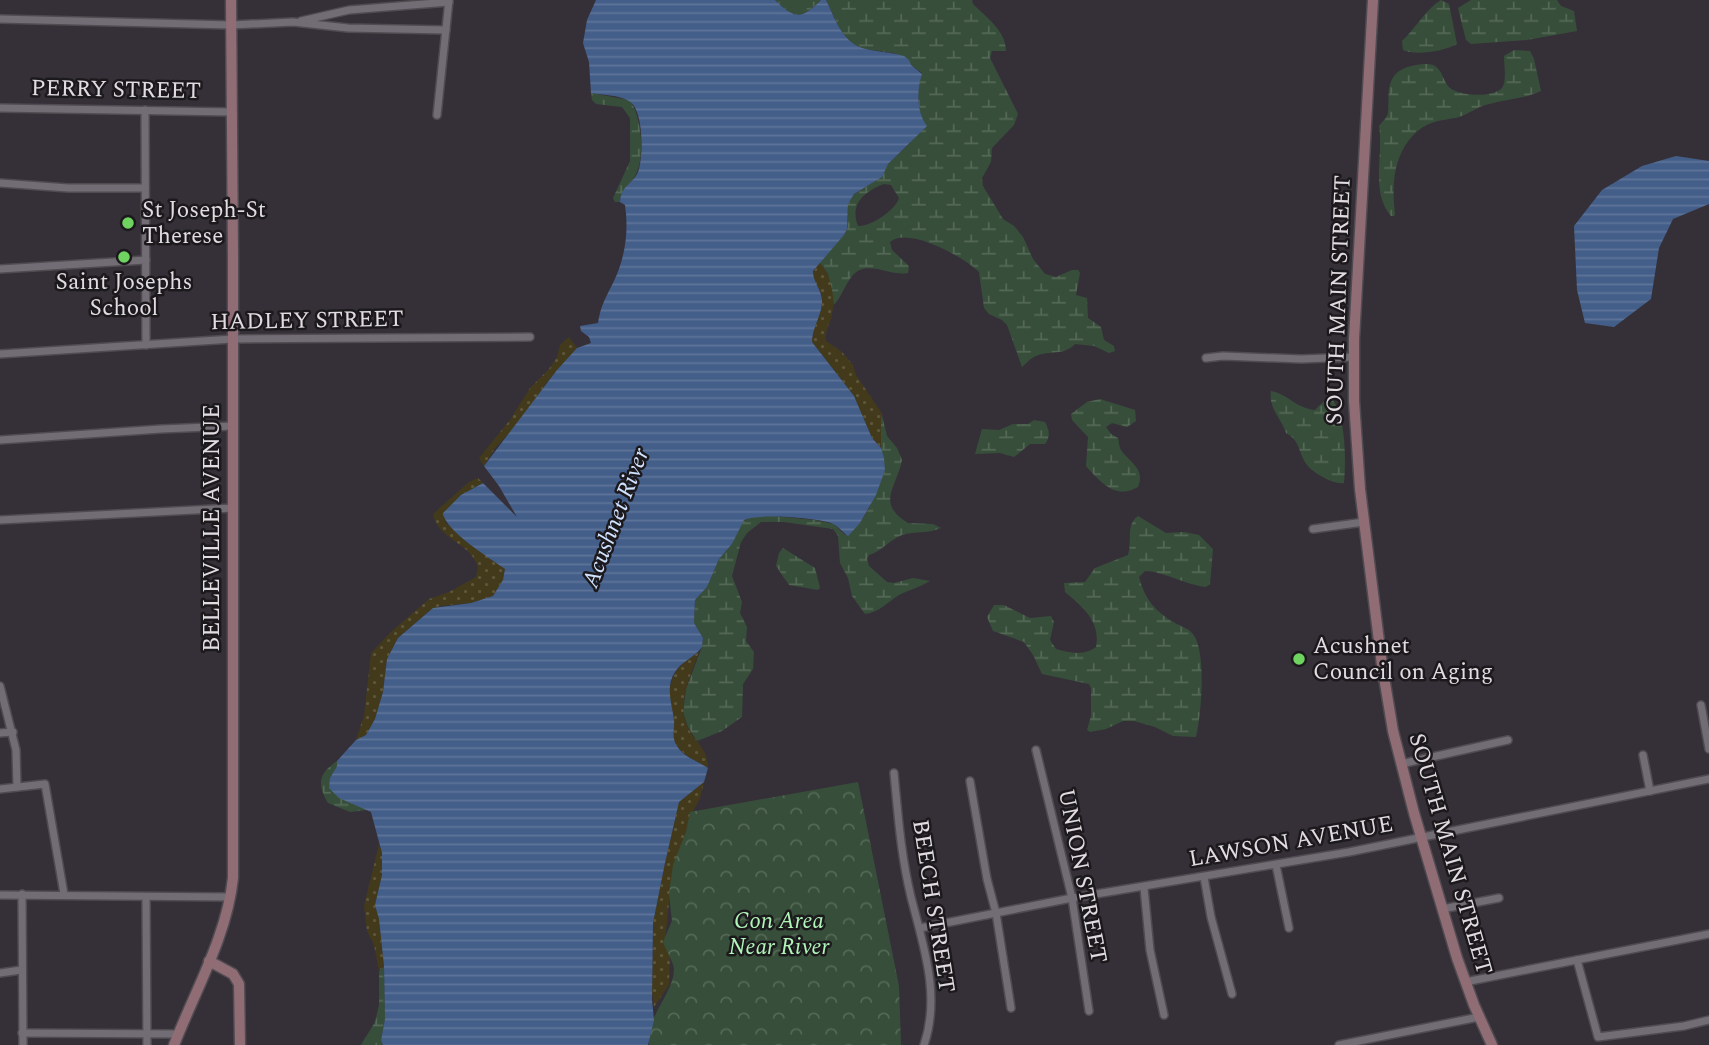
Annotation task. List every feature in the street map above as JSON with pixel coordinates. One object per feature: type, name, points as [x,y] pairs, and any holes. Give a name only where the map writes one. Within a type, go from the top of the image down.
[{"type":"main road","name":"BELLEVILLE AVENUE","points":[[174,1045],[232,897],[231,0]]},
{"type":"main road","name":"SOUTH MAIN STREET","points":[[1373,0],[1353,357],[1357,456],[1364,522],[1385,690],[1401,764],[1465,982],[1492,1045]]},
{"type":"main road","points":[[209,961],[233,974],[239,984],[240,1045]]},
{"type":"street","points":[[293,22],[349,10],[449,1],[437,114]]},
{"type":"street","points":[[0,19],[231,25],[293,22],[348,28],[446,30]]},
{"type":"street","name":"PERRY STREET","points":[[0,108],[231,112]]},
{"type":"street","points":[[145,110],[146,345]]},
{"type":"street","points":[[0,183],[68,188],[145,188]]},
{"type":"street","points":[[0,269],[146,260]]},
{"type":"street","name":"HADLEY STREET","points":[[0,354],[233,339],[530,337]]},
{"type":"street","points":[[1206,358],[1353,357]]},
{"type":"street","points":[[0,440],[233,426]]},
{"type":"street","points":[[0,520],[233,508]]},
{"type":"street","points":[[1313,528],[1364,522]]},
{"type":"street","points":[[0,686],[13,732],[17,787]]},
{"type":"street","points":[[1701,705],[1709,749]]},
{"type":"street","points":[[0,733],[13,732]]},
{"type":"street","points":[[1401,764],[1508,740]]},
{"type":"street","name":"UNION STREET","points":[[1036,750],[1072,898],[1089,1011]]},
{"type":"street","points":[[1643,755],[1650,790]]},
{"type":"street","name":"BEECH STREET","points":[[894,773],[901,842],[932,989],[929,1031],[924,1045]]},
{"type":"street","name":"LAWSON AVENUE","points":[[920,928],[1072,898],[1144,888],[1486,826],[1709,779]]},
{"type":"street","points":[[970,781],[1012,1008]]},
{"type":"street","points":[[0,789],[45,784],[64,894]]},
{"type":"street","points":[[1276,865],[1289,928]]},
{"type":"street","points":[[1204,877],[1211,918],[1232,994]]},
{"type":"street","points":[[1144,888],[1150,950],[1164,1015]]},
{"type":"street","points":[[22,894],[23,1045]]},
{"type":"street","points":[[0,895],[232,897]]},
{"type":"street","points":[[146,897],[147,1045]]},
{"type":"street","points":[[1442,908],[1499,898]]},
{"type":"street","points":[[1465,982],[1709,934]]},
{"type":"street","points":[[1577,960],[1598,1037],[1684,1026],[1709,1020]]},
{"type":"street","points":[[0,972],[21,970]]},
{"type":"street","points":[[1339,1045],[1479,1017]]},
{"type":"street","points":[[22,1033],[178,1034]]},
{"type":"green space","points":[[775,0],[821,0],[808,11],[798,15],[788,11]]},
{"type":"green space","points":[[826,0],[972,0],[994,25],[1003,37],[1006,51],[992,51],[990,58],[1018,114],[1014,125],[992,148],[991,162],[982,178],[983,186],[1003,219],[1014,226],[1023,237],[1033,259],[1045,274],[1056,277],[1078,270],[1080,273],[1076,295],[1087,298],[1088,318],[1101,327],[1104,340],[1114,346],[1115,351],[1109,353],[1094,346],[1075,344],[1066,350],[1034,357],[1022,367],[1007,325],[984,308],[979,272],[936,245],[909,238],[898,238],[890,242],[892,250],[909,266],[908,273],[872,268],[859,270],[834,305],[828,274],[819,262],[844,235],[847,229],[848,204],[854,194],[877,180],[888,164],[910,143],[922,120],[918,96],[922,73],[894,53],[853,45],[840,30]],"holes":[[[891,185],[899,198],[893,208],[875,221],[858,226],[856,211],[860,199],[877,187]]]},
{"type":"green space","points":[[1441,0],[1449,4],[1457,44],[1430,52],[1415,53],[1403,50],[1402,41]]},
{"type":"green space","points":[[1471,0],[1557,0],[1561,6],[1574,11],[1577,31],[1527,40],[1471,44],[1466,40],[1458,8]]},
{"type":"green space","points":[[1514,50],[1530,51],[1541,91],[1485,105],[1459,117],[1423,127],[1413,135],[1400,155],[1397,166],[1394,178],[1395,214],[1391,216],[1381,196],[1379,184],[1379,126],[1388,113],[1390,86],[1394,76],[1410,66],[1431,65],[1438,68],[1454,91],[1476,95],[1491,93],[1504,85],[1504,56]]},
{"type":"green space","points":[[591,93],[629,100],[637,115],[641,158],[634,178],[622,193],[620,202],[615,202],[613,198],[630,161],[630,118],[622,107],[596,104]]},
{"type":"green space","points":[[1271,391],[1308,409],[1315,410],[1326,399],[1333,400],[1343,429],[1344,483],[1329,480],[1308,466],[1273,408]]},
{"type":"green space","points":[[1100,399],[1135,410],[1136,421],[1127,427],[1112,423],[1106,427],[1118,438],[1121,450],[1136,466],[1140,475],[1138,487],[1130,491],[1109,488],[1086,466],[1088,437],[1072,420],[1071,414],[1087,402]]},
{"type":"green space","points":[[881,412],[887,436],[897,448],[902,460],[891,494],[892,509],[908,523],[933,524],[941,528],[897,537],[869,555],[869,566],[887,582],[913,578],[930,581],[899,595],[874,612],[865,614],[852,596],[848,578],[840,563],[838,536],[833,529],[784,522],[761,522],[747,533],[741,542],[732,576],[742,602],[740,613],[747,627],[746,641],[754,652],[753,669],[743,684],[742,717],[722,731],[697,741],[683,712],[686,689],[703,638],[694,623],[695,600],[707,587],[719,559],[732,544],[741,523],[751,516],[815,520],[834,524],[845,535],[860,523],[885,470],[881,448]]},
{"type":"green space","points":[[1034,420],[1045,422],[1049,436],[1045,444],[1030,444],[1014,457],[1000,453],[975,454],[982,429],[999,430],[1013,424],[1028,424]]},
{"type":"green space","points":[[1138,516],[1166,533],[1199,535],[1213,549],[1210,584],[1206,587],[1145,571],[1139,577],[1144,592],[1157,610],[1193,634],[1197,643],[1202,684],[1196,737],[1173,736],[1134,721],[1123,721],[1106,729],[1090,732],[1087,730],[1091,716],[1089,684],[1042,674],[1024,642],[993,631],[987,617],[994,605],[1004,605],[1030,618],[1051,616],[1054,622],[1050,640],[1056,649],[1082,653],[1096,647],[1096,630],[1093,623],[1084,609],[1065,592],[1064,583],[1085,582],[1095,568],[1128,555],[1130,529]]},
{"type":"green space","points":[[783,548],[815,568],[820,588],[818,590],[789,585],[776,566]]},
{"type":"green space","points":[[337,761],[330,778],[367,810],[350,812],[328,803],[321,780],[326,770]]},
{"type":"green space","name":"Con Area Near River","points":[[858,782],[899,986],[901,1045],[649,1045],[652,1024],[673,978],[674,969],[663,942],[672,921],[669,894],[673,865],[686,832],[690,812]]},
{"type":"green space","points":[[384,966],[383,1045],[361,1045],[375,1022],[379,1005],[379,971]]},
{"type":"sand","points":[[819,262],[827,274],[833,297],[826,341],[842,352],[853,365],[856,375],[881,412],[881,448],[872,438],[854,396],[812,342],[822,303],[812,275]]},
{"type":"sand","points":[[569,337],[577,348],[547,382],[484,466],[479,458],[510,420],[530,388],[549,369],[557,357],[560,345]]},
{"type":"sand","points":[[478,478],[483,483],[461,495],[445,522],[465,541],[505,569],[503,580],[493,596],[471,603],[440,606],[429,611],[398,638],[387,659],[383,692],[375,719],[366,735],[356,740],[364,716],[371,653],[429,599],[449,592],[476,577],[478,567],[474,559],[441,530],[433,514],[469,482]]},
{"type":"sand","points":[[699,652],[685,692],[684,713],[691,733],[705,753],[708,768],[687,756],[677,746],[670,706],[672,679],[685,662]]},
{"type":"sand","points":[[704,782],[700,798],[690,817],[670,892],[665,941],[670,958],[669,985],[654,1007],[653,923],[665,863],[679,802]]},
{"type":"sand","points":[[379,844],[382,853],[382,875],[375,905],[384,966],[379,971],[374,945],[367,931],[364,906]]},
{"type":"water","name":"Acushnet River","points":[[596,0],[775,0],[788,11],[798,15],[809,11],[821,0],[826,0],[840,29],[851,42],[866,49],[904,56],[922,74],[918,100],[927,126],[888,164],[882,177],[854,194],[848,204],[847,229],[844,235],[813,271],[822,303],[812,342],[854,396],[872,438],[881,448],[885,470],[876,495],[860,523],[848,536],[834,524],[813,519],[773,517],[744,520],[732,544],[719,559],[707,587],[695,600],[694,623],[703,638],[702,647],[675,672],[670,684],[670,696],[675,743],[683,753],[708,768],[704,782],[679,802],[665,863],[653,923],[654,1020],[648,1045],[383,1045],[384,966],[375,905],[382,875],[382,853],[371,812],[339,798],[329,788],[330,778],[337,761],[356,740],[366,735],[375,719],[383,692],[387,659],[398,638],[433,608],[471,603],[493,596],[503,580],[505,569],[451,528],[443,513],[461,495],[483,483],[517,517],[484,466],[557,370],[577,348],[591,343],[580,326],[598,323],[602,306],[621,263],[627,225],[625,205],[620,202],[623,191],[639,169],[641,133],[637,113],[629,101],[591,93],[589,62],[583,43],[587,20]]},
{"type":"water","points":[[1676,156],[1709,161],[1709,204],[1673,219],[1659,248],[1651,299],[1614,327],[1585,323],[1577,290],[1574,226],[1602,190],[1642,166]]},
{"type":"place","name":"St Joseph-St Therese","points":[[128,223]]},
{"type":"place","name":"Saint Josephs School","points":[[124,257]]},
{"type":"place","name":"Acushnet Council on Aging","points":[[1299,659]]}]
